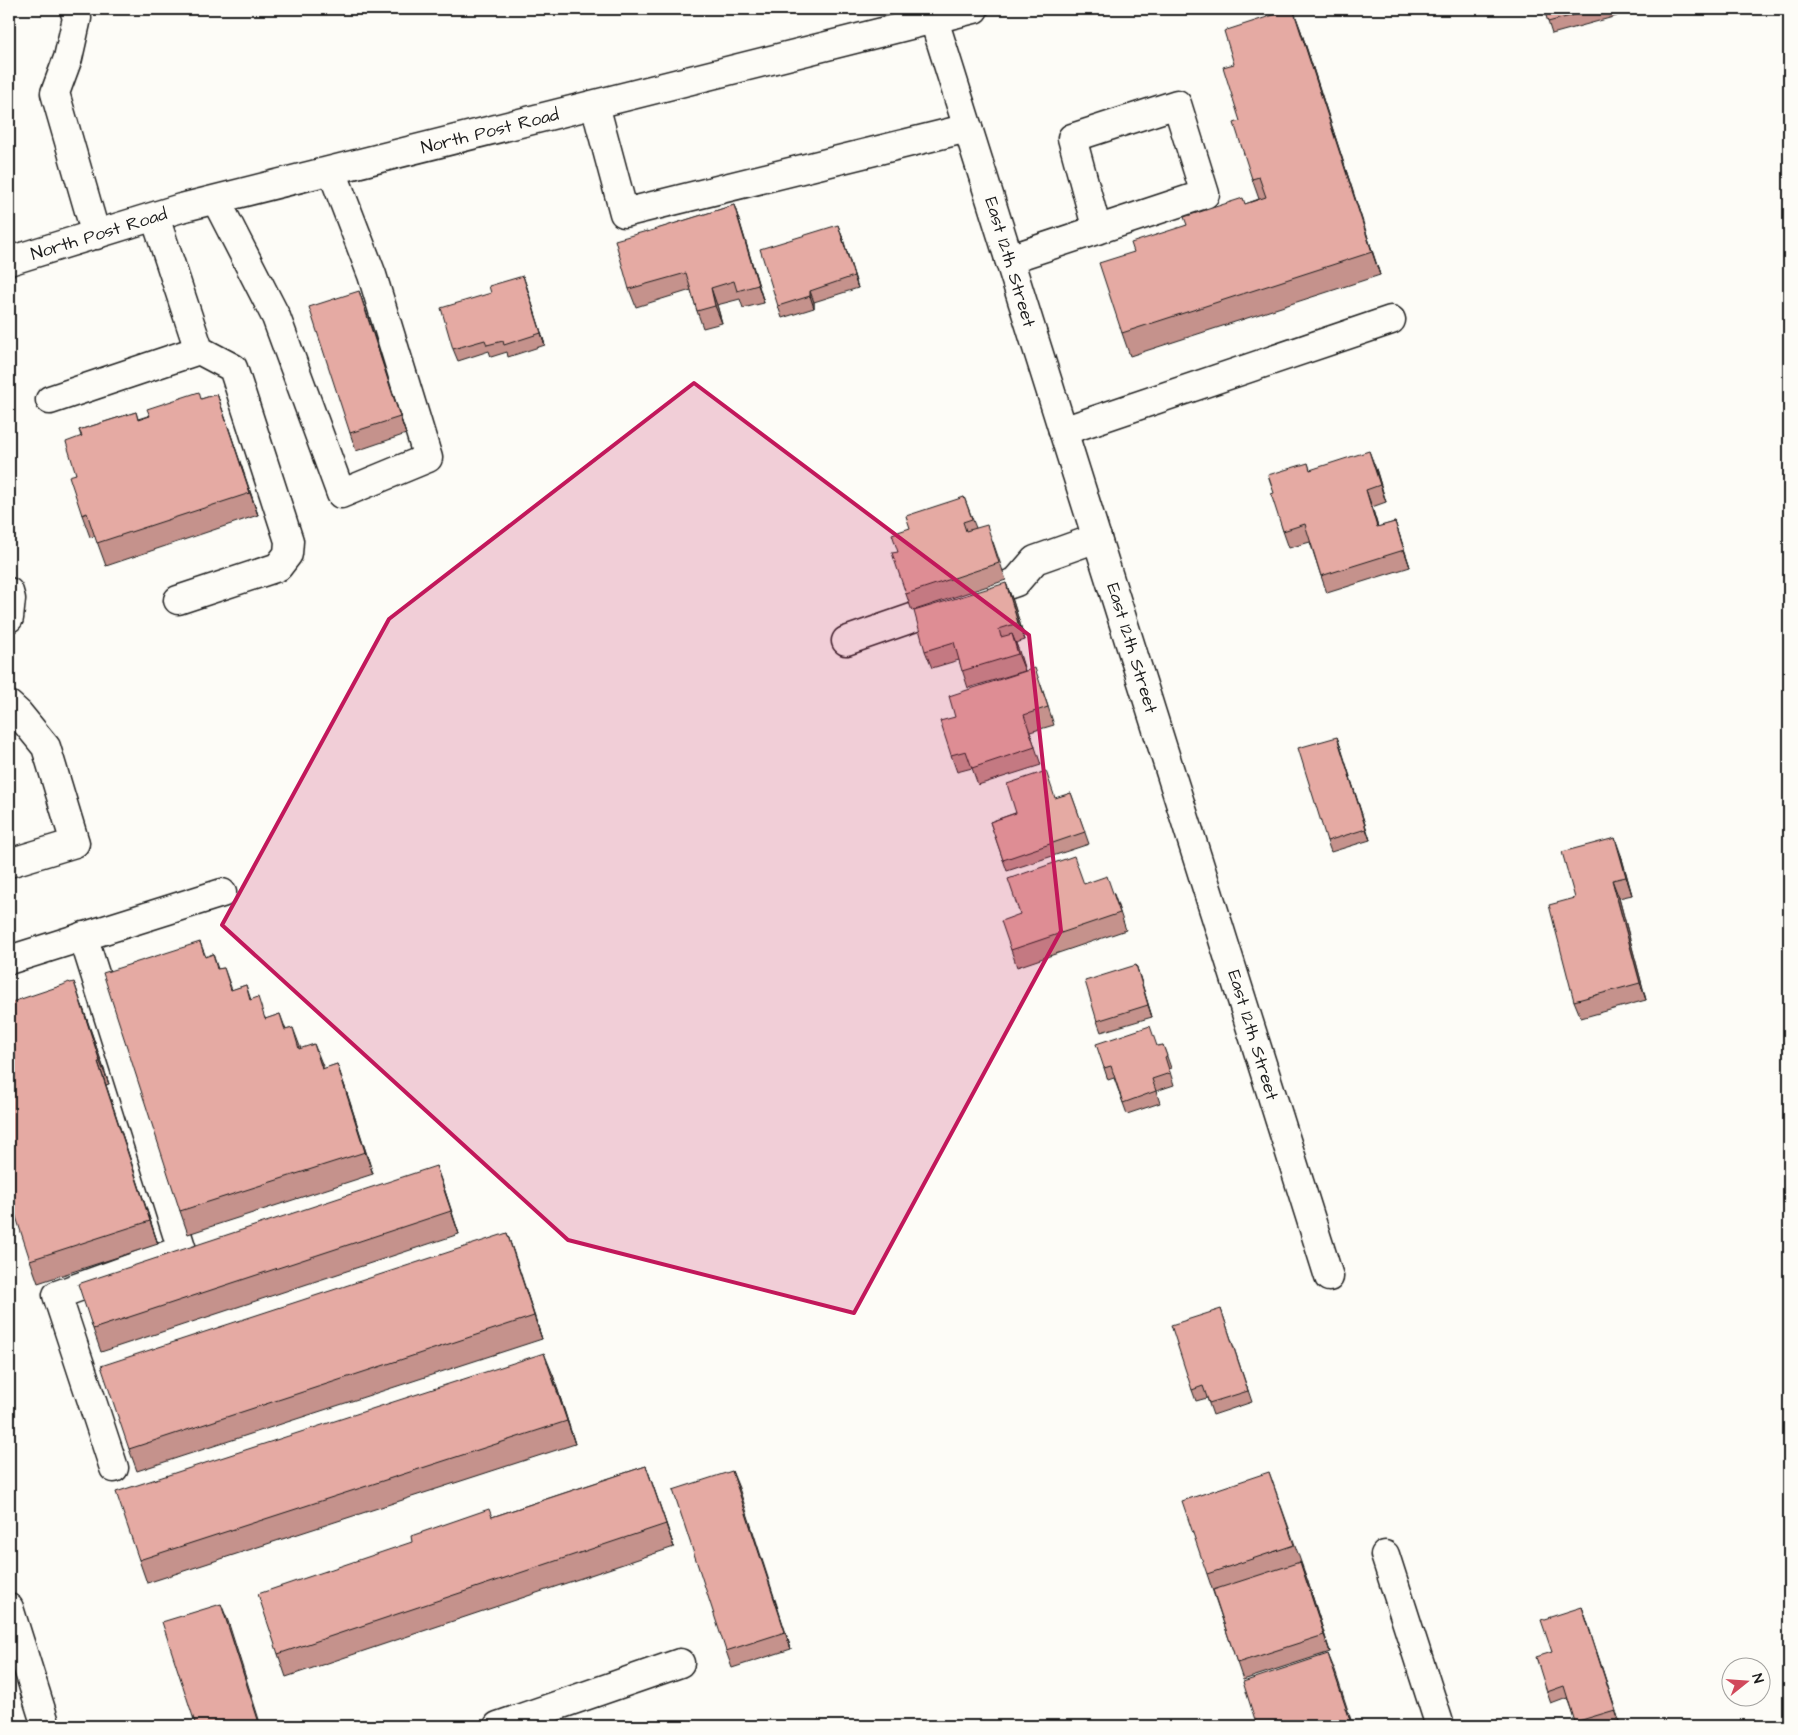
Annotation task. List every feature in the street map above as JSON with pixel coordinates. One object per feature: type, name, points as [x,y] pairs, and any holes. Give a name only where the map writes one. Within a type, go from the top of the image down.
[{"type":"street","points":[[74,9],[77,18],[68,58],[55,93],[96,235]]},
{"type":"street","name":"North Post Road","points":[[9,262],[216,200],[974,9]]},
{"type":"street","name":"East 12th Street","points":[[934,20],[1330,1277]]},
{"type":"street","points":[[1010,259],[1097,230],[1205,194],[1177,104],[1072,138],[1097,230]]},
{"type":"street","points":[[595,105],[624,213],[968,128]]},
{"type":"street","points":[[216,200],[276,317],[341,494],[428,458],[372,275],[332,171]]},
{"type":"street","points":[[155,217],[199,350],[233,368],[289,541],[288,554],[278,567],[178,600]]},
{"type":"street","points":[[1063,431],[1391,320]]},
{"type":"street","points":[[50,400],[199,350]]},
{"type":"street","points":[[846,641],[1016,582],[1035,560],[1097,538]]},
{"type":"street","points":[[9,592],[11,599],[9,618]]},
{"type":"street","points":[[9,705],[19,714],[46,747],[75,843],[9,863]]},
{"type":"street","points":[[9,960],[222,893]]},
{"type":"street","points":[[83,936],[182,1250],[57,1295],[114,1468]]},
{"type":"street","points":[[1385,1555],[1440,1726]]},
{"type":"street","points":[[9,1608],[46,1726]]},
{"type":"street","points":[[498,1726],[680,1663]]},
{"type":"highlighted area","points":[[694,383],[1029,635],[1061,931],[854,1313],[568,1240],[222,925],[389,619]]},
{"type":"building","points":[[1293,9],[1372,252],[1122,333],[1099,263],[1134,252],[1131,243],[1187,225],[1184,217],[1243,198],[1245,204],[1266,197],[1259,177],[1252,179],[1234,123],[1240,121],[1223,67],[1234,64],[1224,31]]},
{"type":"building","points":[[1544,9],[1596,9],[1548,22]]},
{"type":"building","points":[[734,205],[758,285],[737,291],[734,281],[711,288],[715,306],[697,311],[686,273],[629,289],[615,240]]},
{"type":"building","points":[[838,225],[854,276],[810,291],[810,296],[778,306],[760,249]]},
{"type":"building","points":[[523,276],[541,333],[504,345],[503,341],[487,345],[485,340],[453,349],[441,308],[491,293],[489,286]]},
{"type":"building","points":[[359,291],[400,417],[350,433],[309,307]]},
{"type":"building","points":[[199,392],[201,399],[217,394],[250,493],[97,543],[87,513],[82,515],[69,476],[76,474],[66,442],[82,436],[79,430],[136,412],[138,420],[150,416],[147,409]]},
{"type":"building","points":[[1369,451],[1380,485],[1366,490],[1377,527],[1395,522],[1404,550],[1321,576],[1305,524],[1283,531],[1271,494],[1274,493],[1268,475],[1308,463],[1310,470]]},
{"type":"building","points":[[964,497],[972,519],[963,522],[966,531],[987,525],[999,563],[906,594],[892,553],[898,552],[892,534],[910,528],[906,516]]},
{"type":"building","points":[[1006,583],[1018,623],[999,629],[1001,637],[1012,634],[1018,654],[962,671],[954,642],[925,651],[914,611]]},
{"type":"building","points":[[1035,668],[1048,707],[1024,715],[1035,747],[972,768],[966,751],[951,755],[940,721],[955,717],[949,696]]},
{"type":"building","points":[[1337,737],[1366,829],[1327,841],[1298,748]]},
{"type":"building","points":[[1046,771],[1055,798],[1071,793],[1085,832],[1003,860],[990,822],[1016,813],[1007,784]]},
{"type":"building","points":[[1615,838],[1626,877],[1612,880],[1640,983],[1574,1001],[1549,905],[1575,898],[1562,852]]},
{"type":"building","points":[[1074,856],[1084,884],[1107,876],[1120,913],[1011,950],[1001,921],[1020,914],[1008,879]]},
{"type":"building","points":[[200,942],[205,957],[213,954],[217,969],[224,968],[231,990],[246,985],[250,1000],[258,997],[265,1019],[280,1014],[285,1030],[293,1028],[299,1049],[314,1044],[322,1069],[337,1064],[365,1152],[180,1211],[103,973]]},
{"type":"building","points":[[1136,965],[1148,1005],[1097,1021],[1085,981]]},
{"type":"building","points":[[69,982],[74,982],[150,1221],[30,1260],[9,1195],[9,1003]]},
{"type":"building","points":[[1150,1026],[1157,1046],[1163,1045],[1170,1073],[1152,1079],[1156,1091],[1123,1103],[1111,1066],[1104,1068],[1096,1044]]},
{"type":"building","points":[[436,1166],[451,1211],[93,1329],[78,1284]]},
{"type":"building","points":[[507,1233],[534,1316],[129,1449],[101,1366]]},
{"type":"building","points":[[1221,1309],[1248,1391],[1209,1403],[1203,1386],[1192,1390],[1171,1325]]},
{"type":"building","points":[[544,1353],[567,1421],[139,1560],[116,1492]]},
{"type":"building","points":[[646,1466],[666,1524],[278,1654],[258,1594],[412,1542],[411,1536],[489,1509],[492,1517]]},
{"type":"building","points":[[732,1471],[785,1632],[726,1651],[673,1490]]},
{"type":"building","points":[[1269,1472],[1294,1545],[1207,1574],[1182,1501]]},
{"type":"building","points":[[1300,1562],[1324,1635],[1237,1663],[1213,1590]]},
{"type":"building","points":[[221,1604],[260,1726],[196,1726],[162,1622]]},
{"type":"building","points":[[1582,1607],[1615,1710],[1575,1722],[1564,1686],[1547,1692],[1536,1657],[1552,1652],[1541,1620]]},
{"type":"building","points":[[1328,1654],[1352,1726],[1257,1726],[1243,1682]]}]
